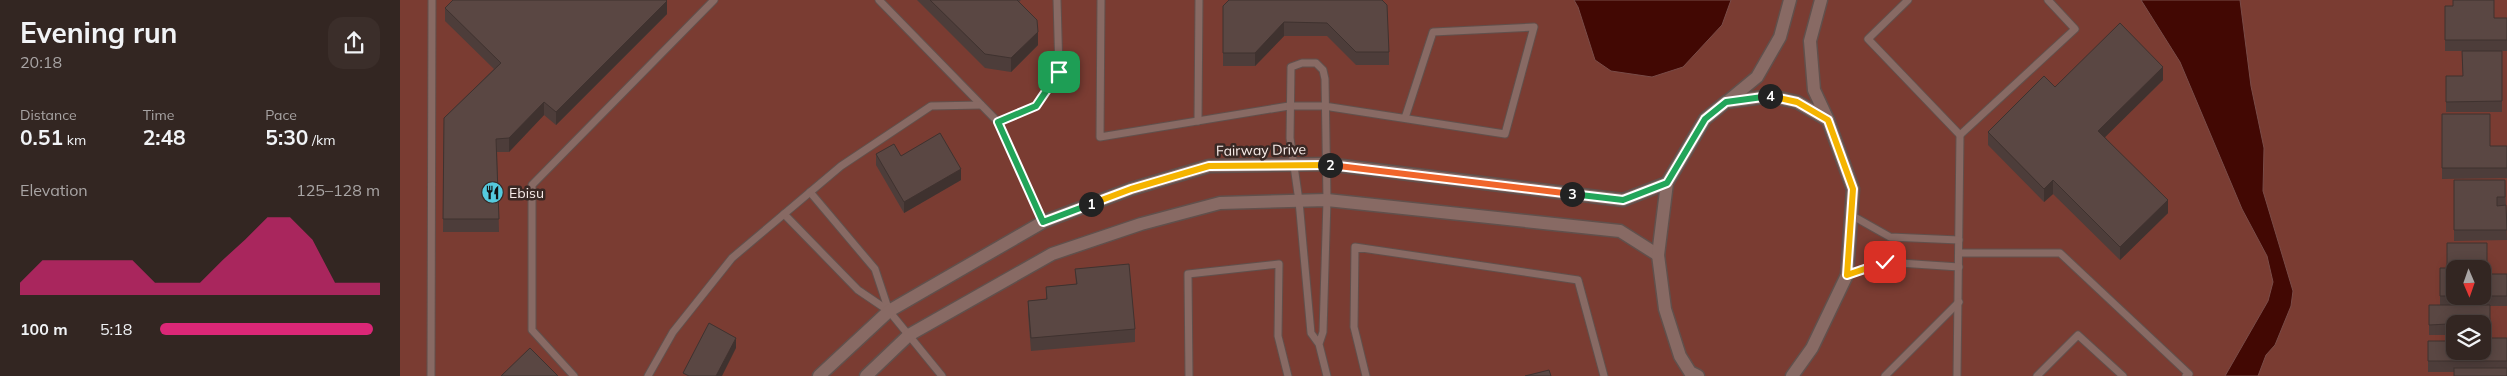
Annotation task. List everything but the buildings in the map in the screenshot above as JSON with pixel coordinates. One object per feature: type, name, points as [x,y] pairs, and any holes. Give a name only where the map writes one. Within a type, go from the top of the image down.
[{"type":"street","points":[[1694,375],[1680,356],[1665,309],[1658,255],[1667,183],[1705,119],[1757,77],[1780,36],[1790,0]]},
{"type":"street","points":[[1792,375],[1812,348],[1847,275],[1853,189],[1828,120],[1814,90],[1810,42],[1821,0]]},
{"type":"street","points":[[1726,102],[1770,96],[1797,102],[1828,120]]},
{"type":"street","name":"Fairway Drive","points":[[819,376],[889,311],[1043,222],[1131,189],[1209,166],[1326,164],[1623,200],[1667,183]]},
{"type":"street","points":[[866,376],[909,335],[1052,254],[1141,224],[1220,203],[1327,200],[1620,231],[1658,255]]},
{"type":"lane","points":[[431,376],[432,0]]},
{"type":"lane","points":[[574,376],[532,330],[532,185],[714,0]]},
{"type":"lane","points":[[879,0],[998,122],[1043,222]]},
{"type":"lane","points":[[998,122],[1036,106],[1059,72],[1057,0]]},
{"type":"lane","points":[[1101,0],[1100,138],[1289,106],[1324,106],[1505,134],[1534,27],[1433,32],[1405,118]]},
{"type":"lane","points":[[1198,0],[1198,121]]},
{"type":"lane","points":[[1908,0],[1868,39],[1960,135],[1957,376]]},
{"type":"lane","points":[[1960,135],[2075,29],[2048,0]]},
{"type":"lane","points":[[1319,344],[1323,332],[1327,200],[1325,79],[1323,70],[1316,63],[1302,63],[1291,67],[1290,138],[1300,201],[1311,333],[1319,344],[1327,376]]},
{"type":"lane","points":[[648,376],[673,332],[732,258],[840,166],[931,106],[981,105]]},
{"type":"lane","points":[[810,192],[875,269],[889,311]]},
{"type":"lane","points":[[784,214],[858,290],[889,311],[942,376]]},
{"type":"lane","points":[[1851,215],[1890,237],[1959,240]]},
{"type":"lane","points":[[1366,376],[1354,327],[1355,247],[1578,280],[1604,376]]},
{"type":"lane","points":[[1959,254],[2060,253],[2189,374],[2186,376]]},
{"type":"lane","points":[[1847,275],[1885,262],[1959,267]]},
{"type":"lane","points":[[1189,376],[1188,274],[1279,264],[1278,336],[1288,376]]},
{"type":"lane","points":[[1885,376],[1959,302]]},
{"type":"lane","points":[[2037,376],[2078,336],[2123,376]]},
{"type":"shaded area","points":[[400,0],[2507,0],[2507,376],[400,376]]},
{"type":"shaded area","points":[[1574,0],[1731,0],[1722,25],[1683,67],[1652,77],[1611,71],[1595,60]]},
{"type":"shaded area","points":[[2141,0],[2240,0],[2251,86],[2264,148],[2263,191],[2293,291],[2291,306],[2275,345],[2266,355],[2258,376],[2225,376],[2268,301],[2273,282],[2267,256],[2242,209],[2180,62]]},
{"type":"place","name":"Ebisu","points":[[493,193]]},
{"type":"route","points":[[1059,72],[1036,106],[998,122],[1043,222],[1131,189],[1209,166],[1326,164],[1623,200],[1667,183],[1705,119],[1726,102],[1770,96],[1797,102],[1828,120],[1853,189],[1847,275],[1885,262]]}]
